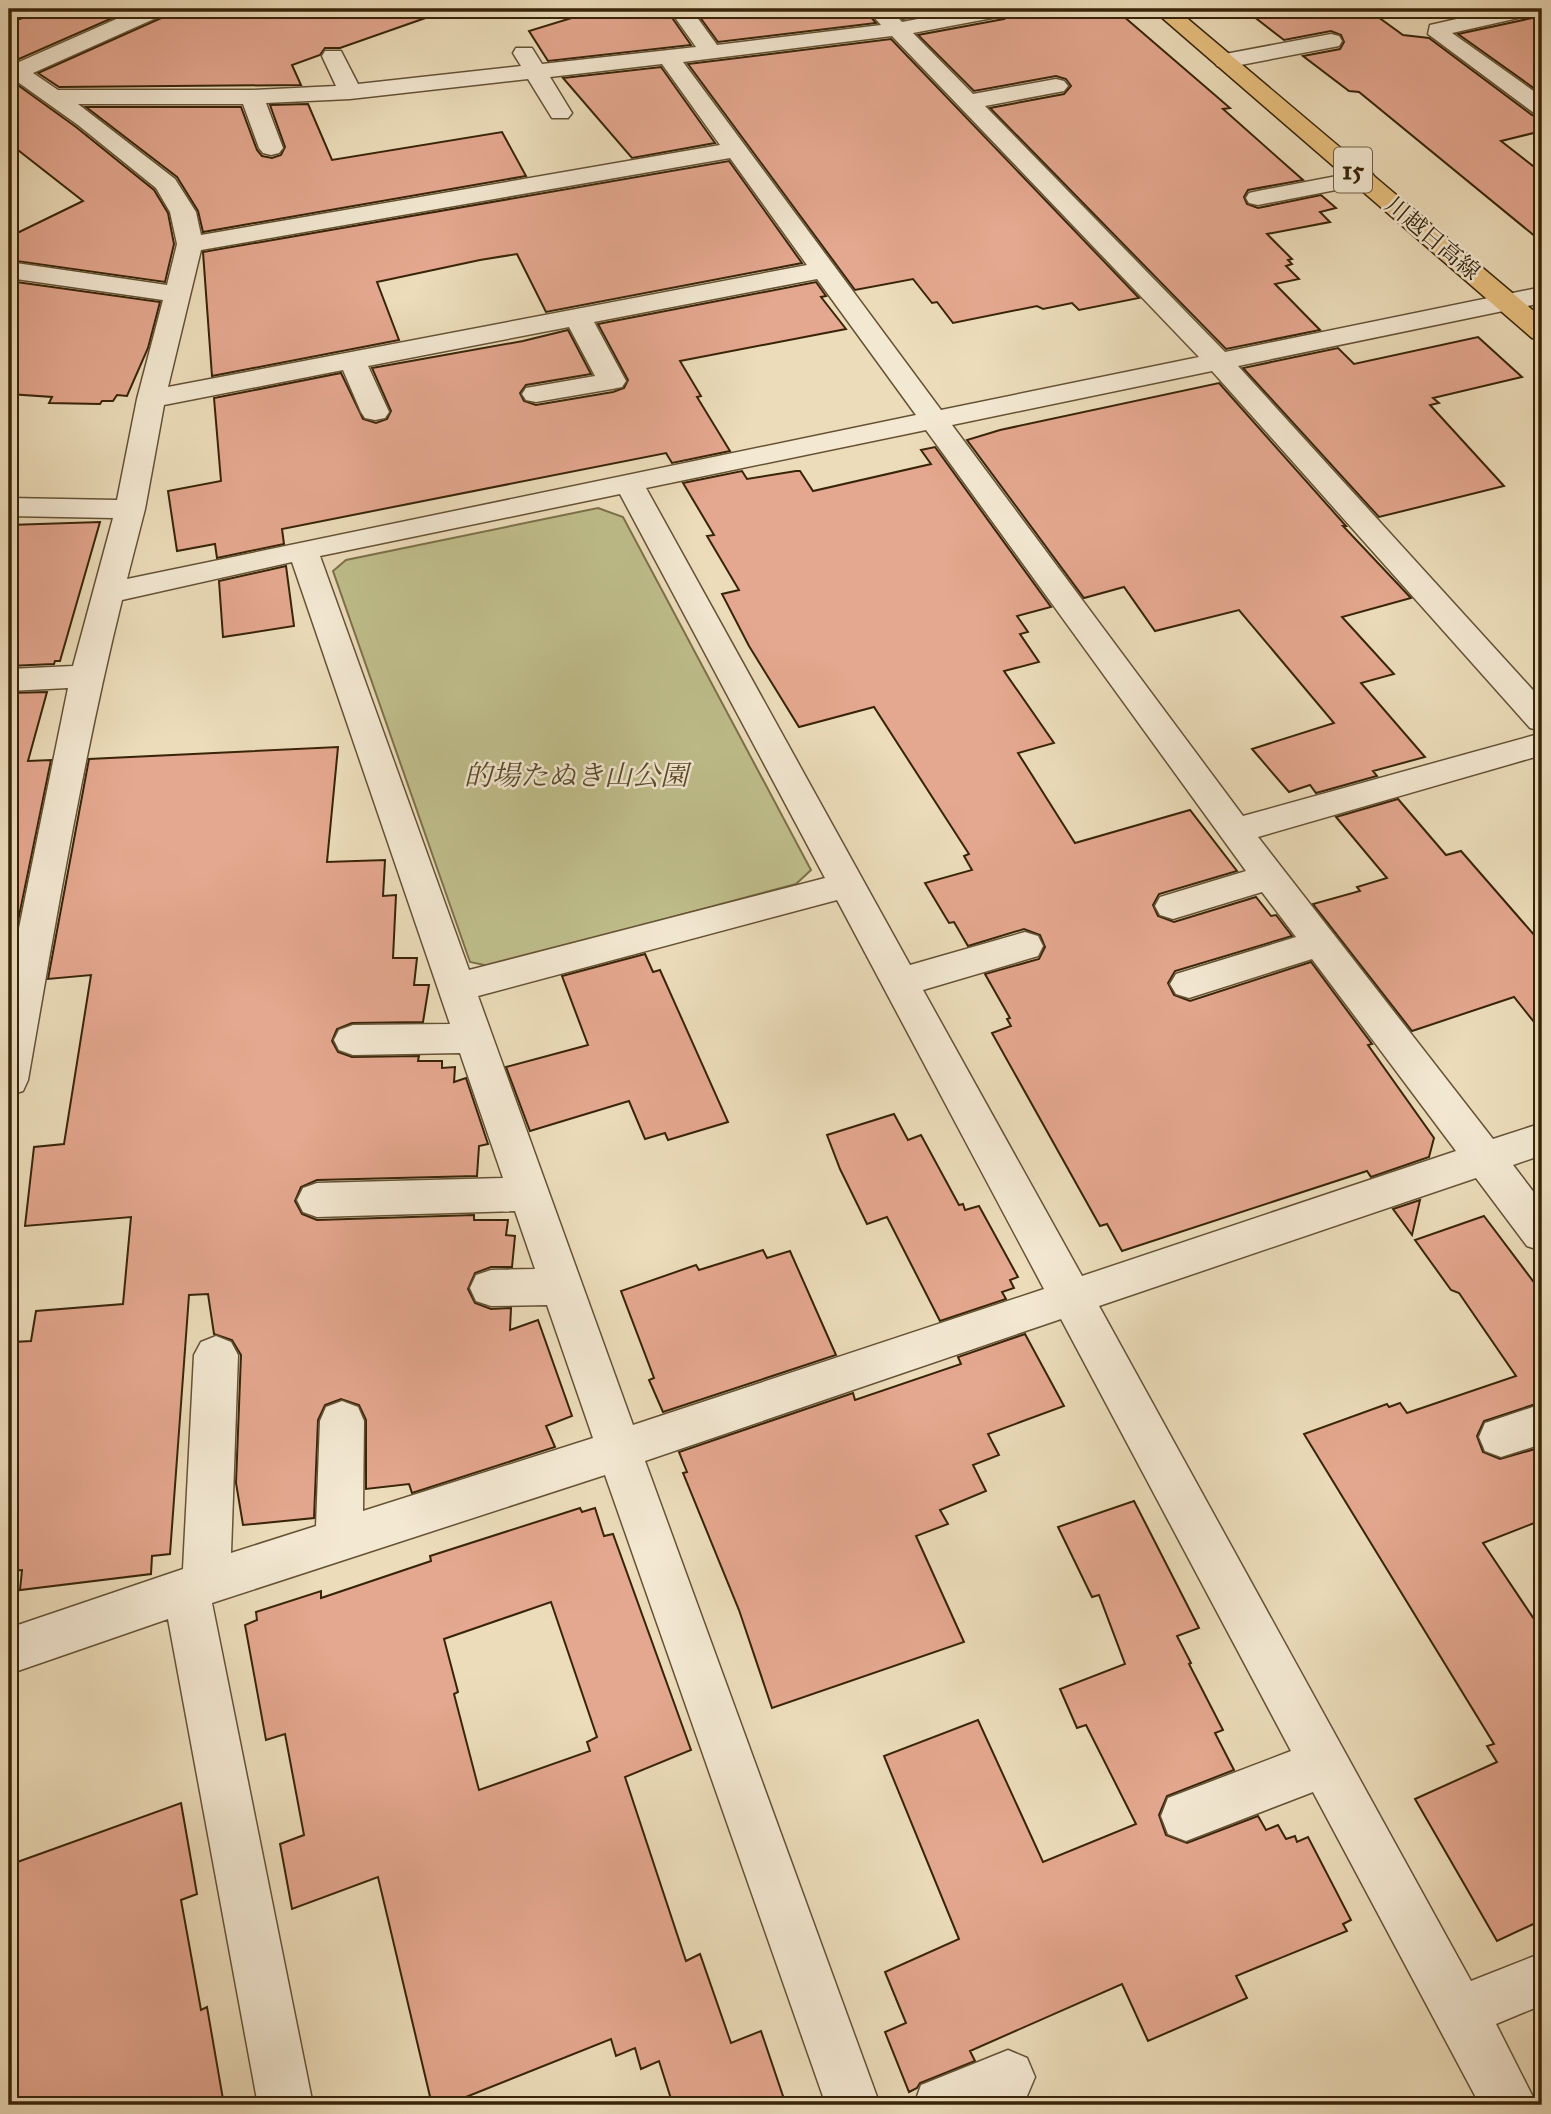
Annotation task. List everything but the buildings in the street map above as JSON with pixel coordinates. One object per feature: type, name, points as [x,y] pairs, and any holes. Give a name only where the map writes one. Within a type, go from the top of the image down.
[{"type":"main road","name":"川越日高線","points":[[1163,9],[1542,332]]},
{"type":"street","points":[[11,70],[157,9]]},
{"type":"street","points":[[680,9],[711,52]]},
{"type":"street","points":[[877,9],[1219,362],[1542,720]]},
{"type":"street","points":[[52,97],[252,97],[351,92],[898,29],[1003,9]]},
{"type":"street","points":[[1528,9],[1438,30],[1439,34],[1542,108]]},
{"type":"street","points":[[1225,61],[1331,41]]},
{"type":"street","points":[[521,48],[559,113]]},
{"type":"street","points":[[333,56],[351,92]]},
{"type":"street","points":[[667,56],[1235,831],[1486,1156],[1542,1234]]},
{"type":"street","points":[[9,1080],[24,912],[130,509],[151,399],[190,244],[183,212],[166,184],[52,97],[11,70]]},
{"type":"street","points":[[970,102],[1056,86]]},
{"type":"street","points":[[252,97],[271,148]]},
{"type":"street","points":[[190,244],[736,150]]},
{"type":"street","points":[[1258,198],[1363,178]]},
{"type":"street","points":[[9,270],[177,294]]},
{"type":"street","points":[[151,399],[824,270]]},
{"type":"street","points":[[108,593],[303,550],[1542,295]]},
{"type":"street","points":[[536,394],[612,381],[577,316]]},
{"type":"street","points":[[352,360],[375,412]]},
{"type":"street","points":[[629,484],[1510,2105]]},
{"type":"street","points":[[9,507],[130,509]]},
{"type":"street","points":[[303,550],[619,1450],[853,2105]]},
{"type":"street","points":[[9,680],[87,677]]},
{"type":"street","points":[[1235,831],[1542,744]]},
{"type":"street","points":[[1173,906],[1270,876]]},
{"type":"street","points":[[456,988],[846,885]]},
{"type":"street","points":[[1189,984],[1321,943]]},
{"type":"street","points":[[898,983],[1026,946]]},
{"type":"street","points":[[353,1040],[474,1038]]},
{"type":"street","points":[[9,1651],[196,1587],[619,1450],[1542,1139]]},
{"type":"street","points":[[317,1200],[529,1194]]},
{"type":"street","points":[[491,1288],[562,1287]]},
{"type":"street","points":[[216,1355],[196,1587],[285,2105]]},
{"type":"street","points":[[339,1540],[342,1421]]},
{"type":"street","points":[[1501,1437],[1542,1424]]},
{"type":"street","points":[[1186,1816],[1325,1763]]},
{"type":"street","points":[[1460,2012],[1542,1979]]},
{"type":"street","points":[[941,2105],[1008,2077]]},
{"type":"green space","name":"的場たぬき山公園","points":[[598,508],[623,517],[811,870],[796,884],[489,966],[470,962],[333,571],[346,560]]}]
